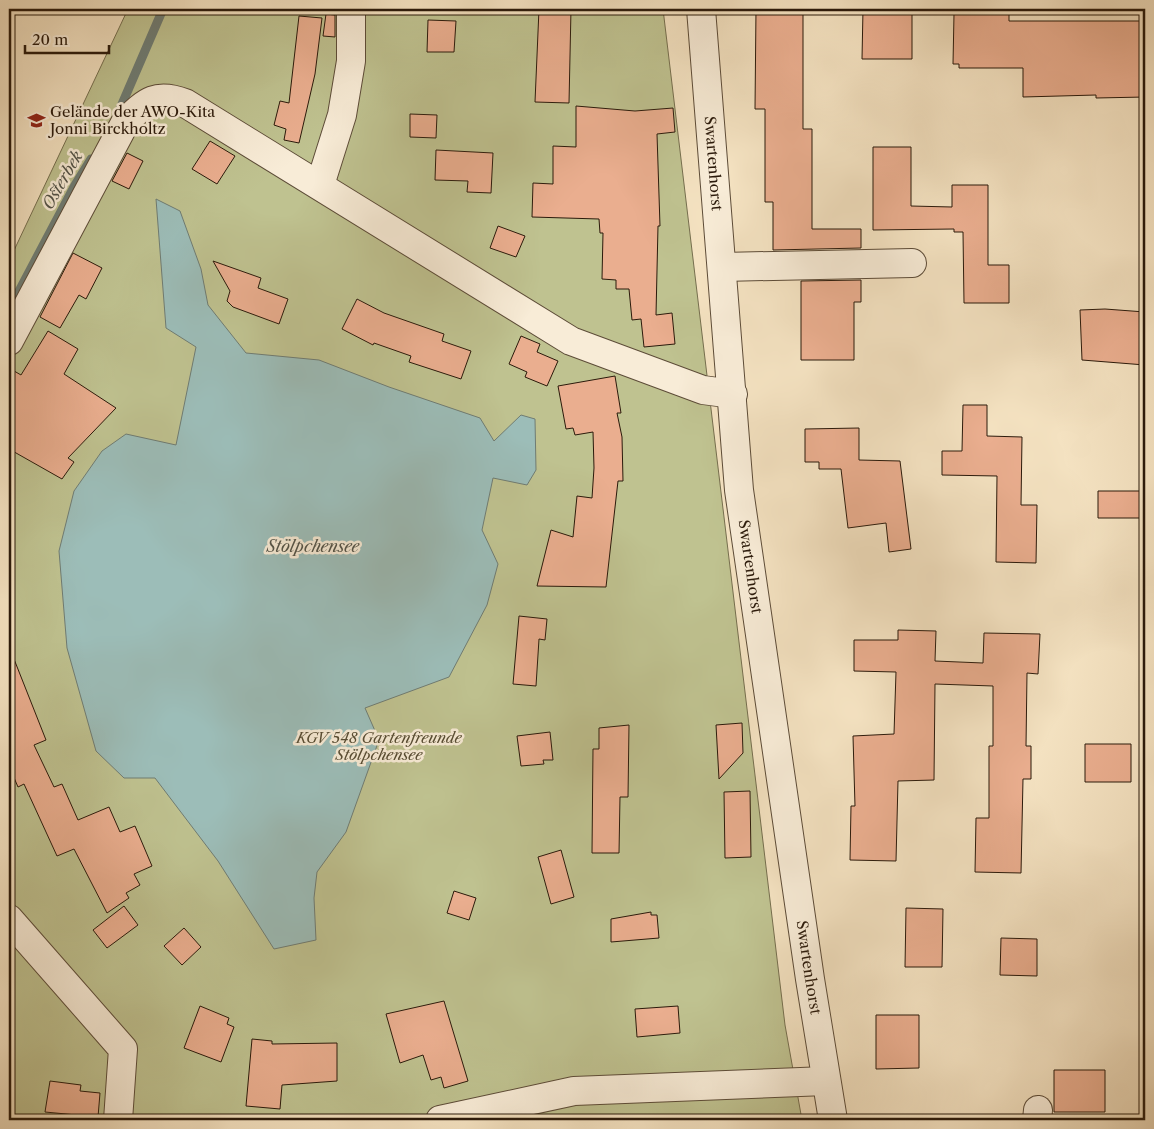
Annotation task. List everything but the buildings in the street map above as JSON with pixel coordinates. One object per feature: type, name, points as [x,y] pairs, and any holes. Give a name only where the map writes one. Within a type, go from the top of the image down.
[{"type":"street","points":[[320,185],[342,115],[351,61],[351,9]]},
{"type":"street","name":"Swartenhorst","points":[[701,9],[733,394],[739,490],[826,1081],[834,1120]]},
{"type":"street","points":[[9,341],[126,121],[146,102],[168,96],[185,103],[320,185],[571,341],[703,390],[733,394]]},
{"type":"street","points":[[722,267],[912,263]]},
{"type":"street","points":[[9,919],[123,1049],[118,1120]]},
{"type":"street","points":[[440,1120],[574,1091],[826,1081]]},
{"type":"green space","name":"KGV 548 Gartenfreunde Stölpchensee","points":[[128,9],[663,9],[785,1025],[802,1120],[9,1120],[9,261]]},
{"type":"water","name":"Stölpchensee","points":[[156,199],[180,211],[201,269],[208,305],[246,353],[319,360],[389,387],[480,418],[494,441],[521,415],[535,419],[536,470],[527,485],[493,478],[482,530],[498,564],[487,605],[449,677],[365,708],[379,740],[346,832],[317,872],[314,898],[316,940],[274,949],[218,861],[155,778],[124,778],[96,751],[67,648],[59,551],[74,491],[102,451],[126,434],[176,445],[196,347],[166,328]]},
{"type":"waterway","name":"Osterbek","points":[[116,118],[163,9]]},
{"type":"waterway","name":"Osterbek","points":[[9,310],[75,185],[91,159]]},
{"type":"place","name":"Gelände der AWO-Kita Jonni Birckholtz","points":[[36,121]]}]
